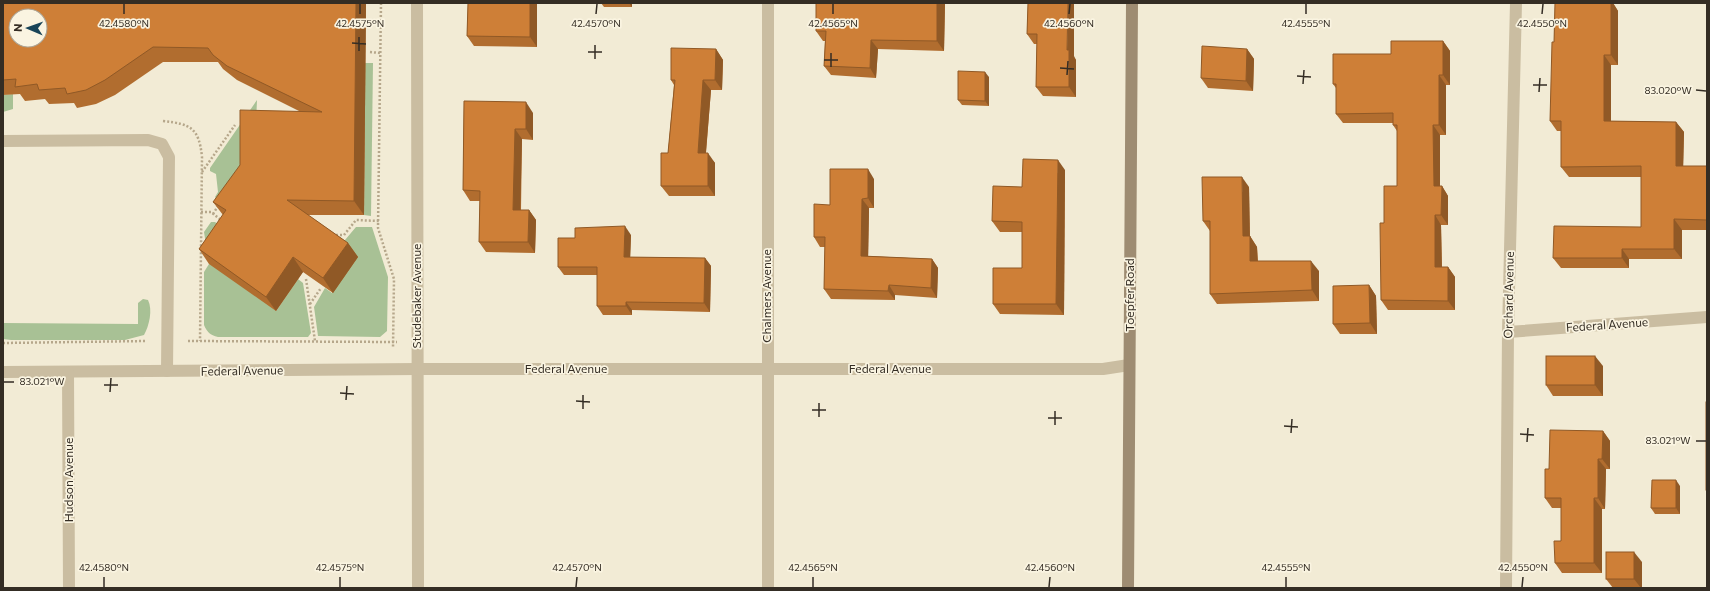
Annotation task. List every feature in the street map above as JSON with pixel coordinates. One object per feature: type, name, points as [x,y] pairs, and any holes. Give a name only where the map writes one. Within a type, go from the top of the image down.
[{"type":"street","name":"Studebaker Avenue","points":[[417,3],[418,588]]},
{"type":"street","name":"Chalmers Avenue","points":[[768,3],[768,588]]},
{"type":"street","name":"Toepfer Road","points":[[1128,588],[1132,3]]},
{"type":"street","name":"Orchard Avenue","points":[[1506,588],[1508,332],[1516,3]]},
{"type":"street","points":[[3,141],[148,140],[162,144],[169,156],[167,371]]},
{"type":"street","name":"Federal Avenue","points":[[1508,332],[1707,318]]},
{"type":"street","name":"Federal Avenue","points":[[3,372],[393,369],[1103,370],[1129,365]]},
{"type":"street","name":"Hudson Avenue","points":[[68,372],[69,588]]},
{"type":"path","points":[[381,3],[378,228],[394,279],[393,369]]},
{"type":"path","points":[[370,52],[380,52]]},
{"type":"path","points":[[202,173],[235,125]]},
{"type":"path","points":[[213,214],[221,201]]},
{"type":"path","points":[[201,212],[211,212],[225,222]]},
{"type":"path","points":[[336,235],[344,235],[356,220],[379,221]]},
{"type":"path","points":[[306,279],[315,341]]},
{"type":"path","points":[[310,304],[321,288]]},
{"type":"path","points":[[3,342],[418,341]]},
{"type":"green space","points":[[365,63],[373,63],[371,216],[364,215]]},
{"type":"green space","points":[[13,94],[13,109],[3,112],[3,95]]},
{"type":"green space","points":[[257,100],[256,124],[250,168],[218,200],[215,197],[218,192],[216,174],[210,171],[210,168]]},
{"type":"green space","points":[[211,222],[215,222],[230,233],[276,311],[298,279],[303,283],[311,333],[308,337],[218,337],[208,331],[204,325],[204,272],[209,264],[204,232]]},
{"type":"green space","points":[[356,227],[372,227],[388,277],[387,331],[380,337],[318,336],[314,307],[325,288],[332,293],[334,240],[345,240]]},
{"type":"green space","points":[[143,299],[148,300],[150,308],[149,323],[144,335],[125,340],[3,339],[3,323],[138,324],[138,303]]},
{"type":"building","points":[[3,3],[356,3],[354,201],[287,200],[348,243],[323,278],[293,257],[266,297],[199,249],[226,210],[213,202],[240,165],[240,110],[322,112],[227,66],[213,55],[208,48],[153,47],[105,80],[86,90],[67,94],[65,88],[39,90],[37,84],[15,87],[16,79],[3,80]]},
{"type":"building","points":[[468,3],[530,3],[530,37],[467,36]]},
{"type":"building","points":[[816,3],[937,3],[937,41],[871,40],[870,68],[824,66],[826,31],[816,31]]},
{"type":"building","points":[[1028,3],[1068,3],[1067,50],[1069,50],[1069,87],[1036,87],[1037,34],[1027,34]]},
{"type":"building","points":[[1555,3],[1611,3],[1611,55],[1604,55],[1604,121],[1676,122],[1676,166],[1707,166],[1707,220],[1674,219],[1674,249],[1622,249],[1622,258],[1553,258],[1554,226],[1641,227],[1641,166],[1561,167],[1561,121],[1550,121],[1552,42],[1554,42]]},
{"type":"building","points":[[1391,41],[1443,41],[1443,75],[1439,75],[1439,125],[1433,125],[1434,186],[1442,186],[1441,215],[1435,215],[1435,267],[1448,267],[1448,301],[1381,300],[1380,223],[1384,223],[1384,186],[1397,186],[1397,125],[1393,125],[1393,113],[1336,114],[1336,84],[1333,84],[1333,54],[1391,54]]},
{"type":"building","points":[[1202,46],[1247,49],[1246,81],[1201,78]]},
{"type":"building","points":[[671,48],[716,49],[715,80],[703,80],[698,153],[708,153],[708,186],[661,186],[661,153],[668,153],[675,80],[671,80]]},
{"type":"building","points":[[958,71],[985,72],[985,101],[958,100]]},
{"type":"building","points":[[464,101],[526,102],[526,129],[515,129],[513,210],[529,210],[528,242],[479,242],[480,191],[463,190]]},
{"type":"building","points":[[1023,159],[1058,160],[1056,304],[993,304],[993,268],[1022,268],[1022,222],[992,221],[993,186],[1022,187]]},
{"type":"building","points":[[830,169],[868,169],[868,198],[862,199],[861,256],[932,259],[931,288],[889,285],[888,291],[824,289],[825,237],[814,237],[814,204],[830,205]]},
{"type":"building","points":[[1202,177],[1242,177],[1243,236],[1250,236],[1250,261],[1311,261],[1312,290],[1210,294],[1210,221],[1203,221]]},
{"type":"building","points":[[625,226],[624,257],[705,258],[704,303],[626,302],[626,306],[597,306],[597,267],[558,267],[558,238],[575,238],[575,228]]},
{"type":"building","points":[[1369,285],[1370,323],[1333,324],[1333,286]]},
{"type":"building","points":[[1546,356],[1595,356],[1595,385],[1546,385]]},
{"type":"building","points":[[1707,402],[1707,490],[1706,490]]},
{"type":"building","points":[[1550,430],[1603,431],[1602,459],[1598,459],[1598,498],[1594,498],[1594,563],[1555,563],[1554,541],[1561,541],[1561,498],[1545,498],[1545,469],[1549,469]]},
{"type":"building","points":[[1652,480],[1676,480],[1676,508],[1651,508]]},
{"type":"building","points":[[1606,552],[1634,552],[1634,579],[1606,579]]}]
